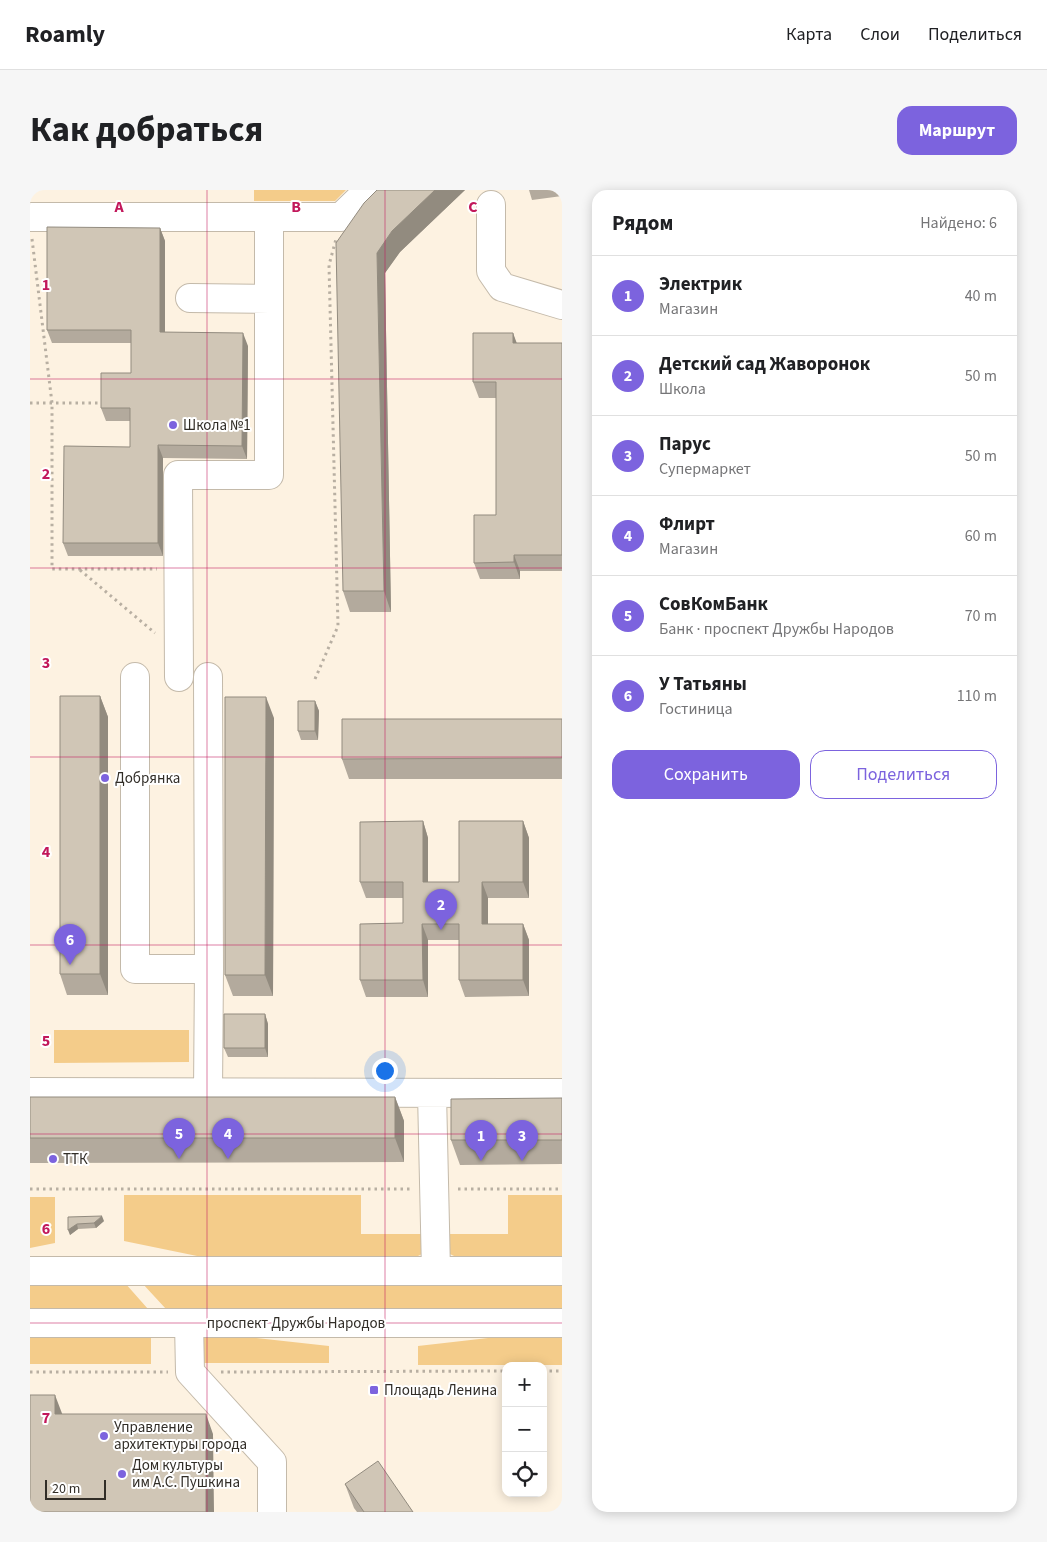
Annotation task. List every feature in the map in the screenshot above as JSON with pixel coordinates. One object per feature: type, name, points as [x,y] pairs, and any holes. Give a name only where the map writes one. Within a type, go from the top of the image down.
[{"type":"street","points":[[31,225],[269,217],[341,217],[369,190]]},
{"type":"street","points":[[491,205],[491,271],[502,287],[562,305]]},
{"type":"street","points":[[179,665],[178,475],[269,475],[269,217]]},
{"type":"street","points":[[190,298],[269,299]]},
{"type":"street","points":[[135,677],[135,969],[209,969]]},
{"type":"street","points":[[208,677],[208,1092]]},
{"type":"street","points":[[30,1092],[562,1093]]},
{"type":"street","points":[[432,1093],[436,1271]]},
{"type":"street","points":[[30,1270],[562,1271]]},
{"type":"street","name":"проспект Дружбы Народов","points":[[30,1323],[562,1323]]},
{"type":"street","points":[[189,1323],[190,1372],[272,1462],[272,1512]]},
{"type":"path","points":[[315,679],[338,626],[329,265],[341,217]]},
{"type":"path","points":[[31,225],[52,403],[52,569],[179,569]]},
{"type":"path","points":[[30,403],[106,403]]},
{"type":"path","points":[[79,569],[179,665]]},
{"type":"path","points":[[30,1189],[562,1189]]},
{"type":"path","points":[[30,1372],[502,1371]]},
{"type":"path","points":[[547,1371],[562,1371]]},
{"type":"shaded area","points":[[254,190],[346,190],[335,201],[254,201]]},
{"type":"shaded area","points":[[54,1030],[189,1030],[189,1062],[54,1063]]},
{"type":"shaded area","points":[[124,1195],[361,1195],[361,1234],[428,1234],[424,1253],[416,1257],[202,1257],[124,1241]]},
{"type":"shaded area","points":[[508,1195],[562,1195],[562,1257],[456,1257],[448,1253],[443,1234],[508,1234]]},
{"type":"shaded area","points":[[30,1197],[55,1197],[55,1243],[30,1248]]},
{"type":"shaded area","points":[[30,1283],[125,1283],[148,1309],[30,1309]]},
{"type":"shaded area","points":[[142,1283],[562,1283],[562,1309],[166,1309]]},
{"type":"shaded area","points":[[524,1334],[562,1334],[562,1365],[547,1365],[547,1362],[502,1362],[502,1365],[418,1365],[418,1346]]},
{"type":"shaded area","points":[[199,1336],[238,1336],[329,1346],[329,1363],[199,1363]]},
{"type":"shaded area","points":[[30,1337],[151,1337],[151,1364],[30,1364]]},
{"type":"building","points":[[377,190],[435,190],[392,231],[377,253],[384,591],[343,591],[336,243],[364,203]]},
{"type":"building","points":[[47,227],[160,228],[160,332],[243,333],[242,446],[158,445],[158,543],[63,543],[64,446],[130,447],[130,408],[101,408],[101,373],[131,373],[131,330],[47,330]]},
{"type":"building","points":[[473,333],[513,333],[513,343],[562,343],[562,555],[514,555],[514,562],[474,563],[474,515],[496,515],[496,382],[473,382]]},
{"type":"building","points":[[60,696],[100,696],[100,974],[60,974]]},
{"type":"building","points":[[225,697],[266,697],[265,975],[225,975]]},
{"type":"building","points":[[298,701],[315,701],[315,731],[298,731]]},
{"type":"building","points":[[342,719],[562,719],[562,758],[342,759]]},
{"type":"building","points":[[423,821],[423,882],[459,882],[459,821],[523,821],[523,882],[482,882],[482,924],[523,924],[523,980],[459,980],[459,924],[422,924],[423,980],[360,980],[360,924],[403,923],[403,882],[360,882],[360,822]]},
{"type":"building","points":[[224,1014],[265,1014],[265,1048],[224,1048]]},
{"type":"building","points":[[30,1097],[395,1097],[395,1138],[30,1138]]},
{"type":"building","points":[[562,1098],[562,1140],[451,1140],[451,1099]]},
{"type":"building","points":[[102,1216],[94,1223],[77,1224],[68,1230],[68,1217]]},
{"type":"building","name":"Дом культуры им А.С. Пушкина","points":[[30,1395],[55,1395],[55,1414],[206,1414],[206,1512],[30,1512]]},
{"type":"building","points":[[378,1461],[413,1512],[364,1512],[345,1484]]},
{"type":"place","name":"Школа №1","points":[[173,425]]},
{"type":"place","name":"Добрянка","points":[[105,778]]},
{"type":"place","name":"Детский сад Жаворонок","points":[[441,930]]},
{"type":"place","name":"У Татьяны","points":[[70,965]]},
{"type":"place","name":"ТТК","points":[[53,1159]]},
{"type":"place","name":"СовКомБанк","points":[[179,1159]]},
{"type":"place","name":"Флирт","points":[[228,1159]]},
{"type":"place","name":"Электрик","points":[[481,1161]]},
{"type":"place","name":"Парус","points":[[522,1161]]},
{"type":"place","name":"Площадь Ленина","points":[[374,1390]]},
{"type":"place","name":"Управление архитектуры города","points":[[104,1436]]},
{"type":"place","name":"Дом культуры им А.С. Пушкина","points":[[122,1474]]}]
